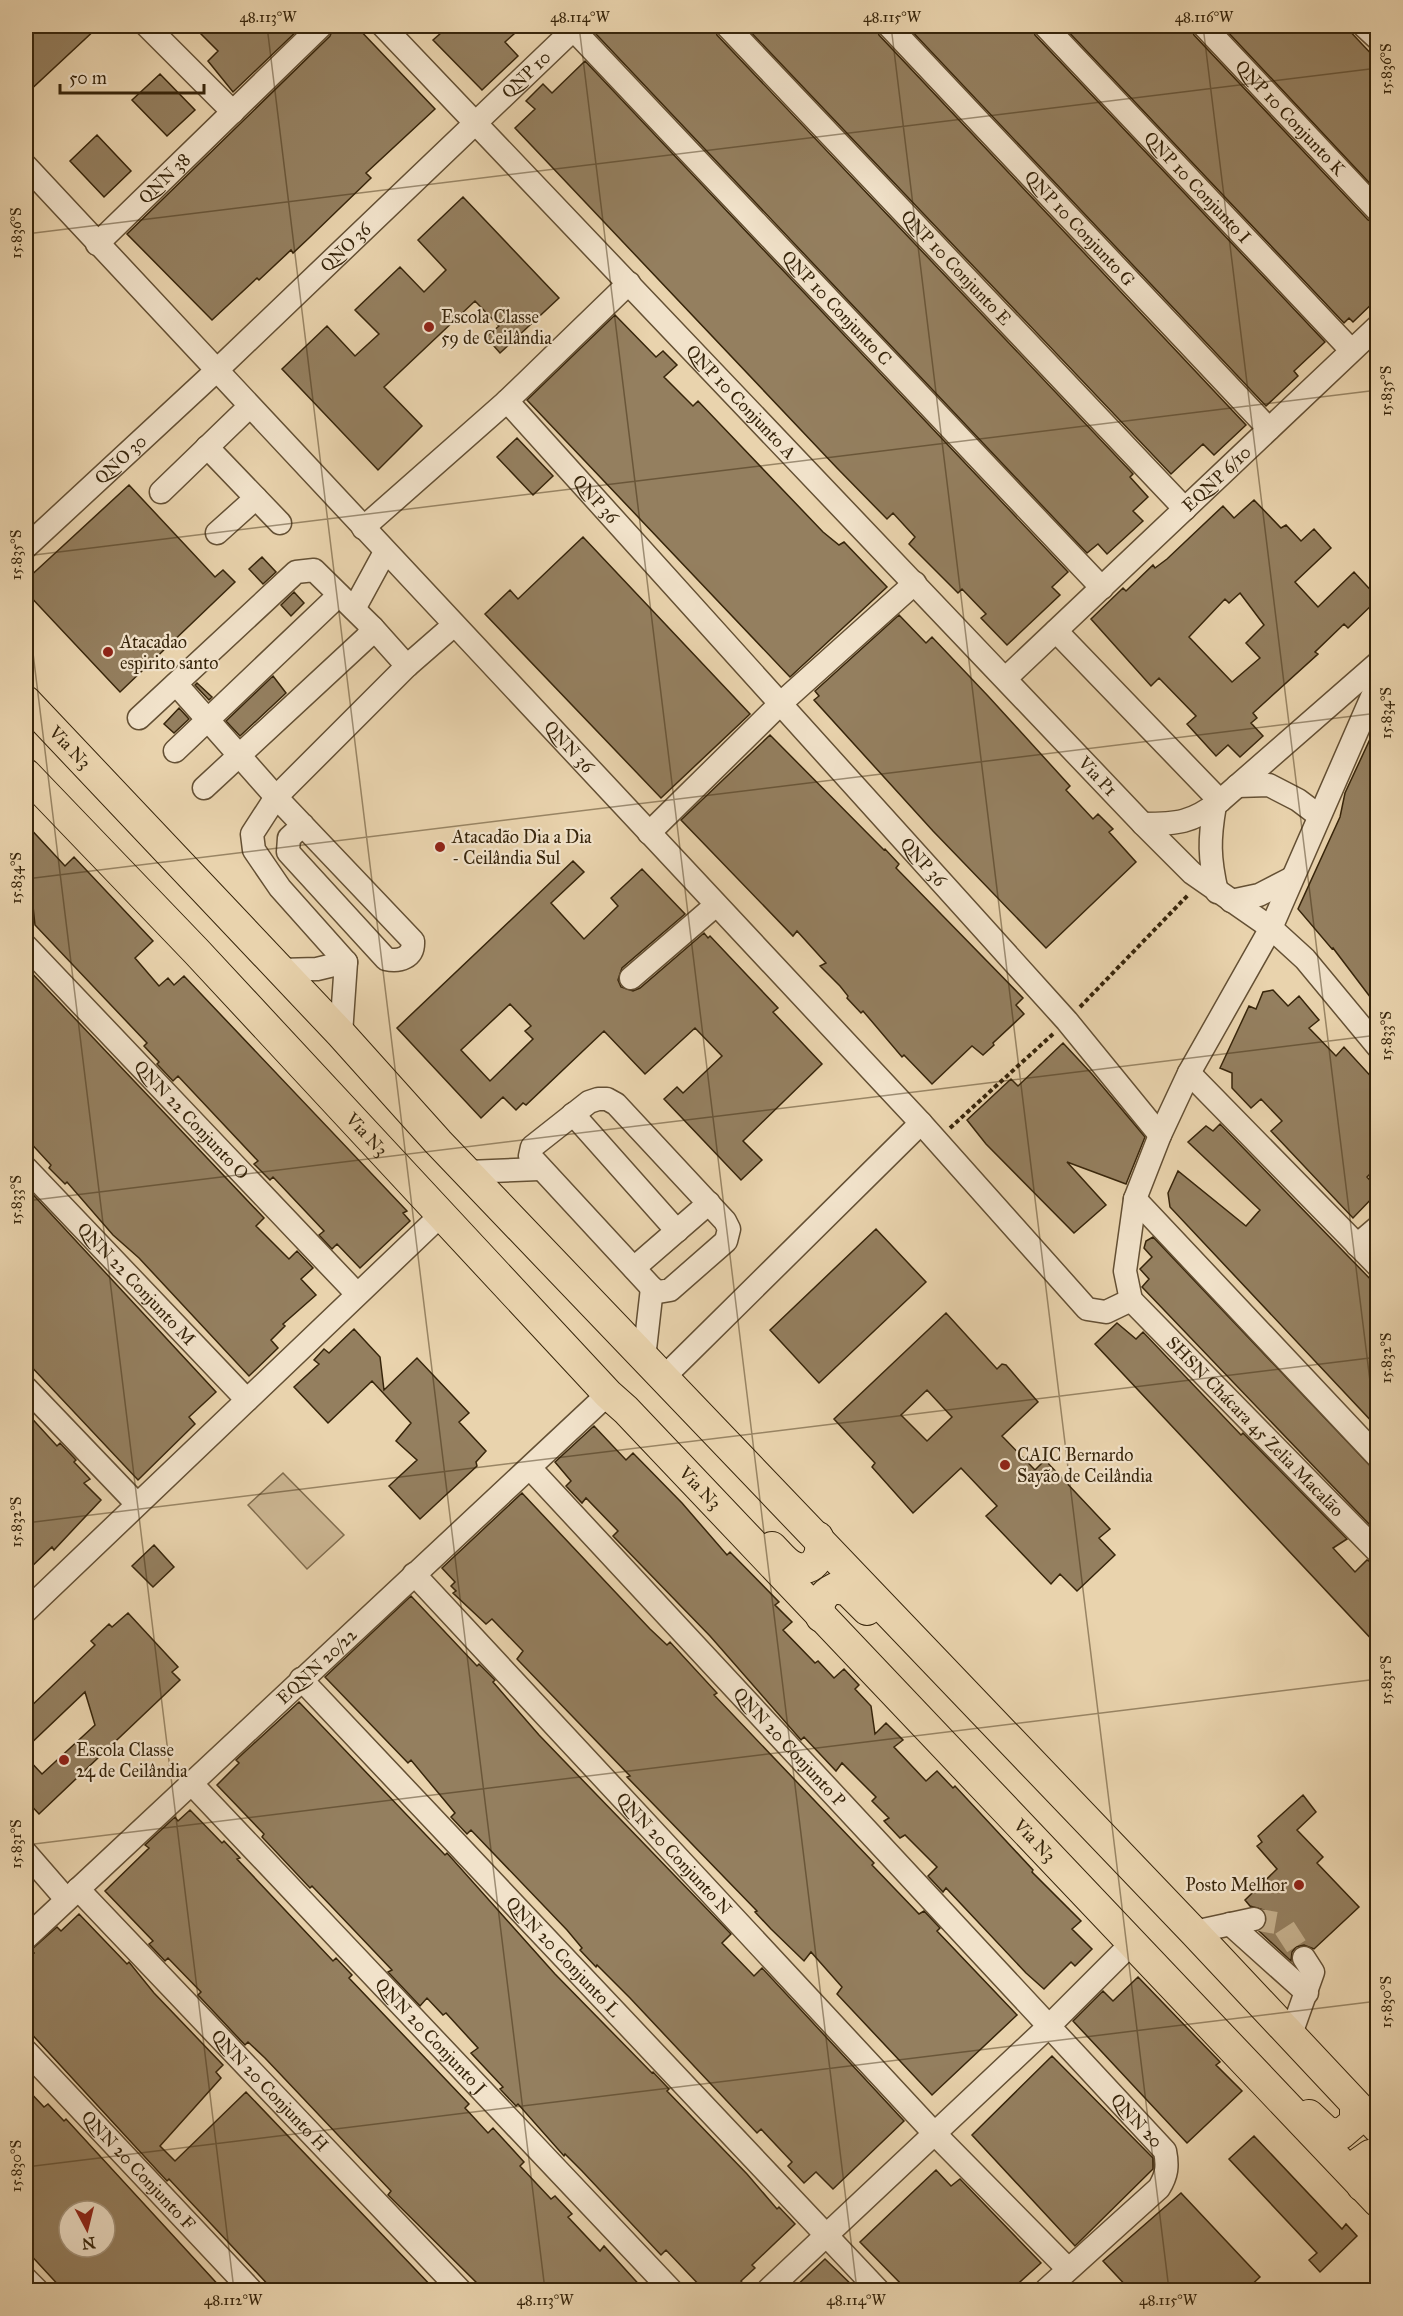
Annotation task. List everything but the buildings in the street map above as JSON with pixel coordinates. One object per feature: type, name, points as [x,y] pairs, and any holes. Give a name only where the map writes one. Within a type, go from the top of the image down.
[{"type":"main road","name":"Via N3","points":[[26,701],[653,1368],[818,1537],[1291,2034],[1377,2128]]},
{"type":"main road","points":[[26,768],[74,807],[165,902],[178,904],[190,896],[193,883],[191,877]]},
{"type":"main road","name":"Via N3","points":[[26,774],[196,951],[440,1216],[1370,2194]]},
{"type":"main road","points":[[196,951],[193,945],[197,932],[207,925],[219,926],[308,1021],[376,1072]]},
{"type":"main road","points":[[617,1402],[694,1464],[791,1566],[805,1568],[816,1561],[821,1549],[818,1537]]},
{"type":"main road","points":[[821,1617],[819,1603],[823,1596],[835,1588],[848,1591],[940,1690],[1004,1734]]},
{"type":"main road","points":[[1157,1971],[1236,2035],[1327,2132],[1341,2134],[1352,2127],[1357,2116],[1355,2105]]},
{"type":"main road","points":[[1370,2194],[1357,2174],[1360,2162],[1370,2155],[1377,2154]]},
{"type":"street","points":[[147,26],[233,112]]},
{"type":"street","name":"QNN 38","points":[[96,244],[321,26]]},
{"type":"street","name":"QNP 10 Conjunto A","points":[[383,26],[1006,678]]},
{"type":"street","name":"QNP 10 Conjunto E","points":[[727,26],[1185,509]]},
{"type":"street","name":"QNP 10 Conjunto G","points":[[889,26],[1269,429]]},
{"type":"street","name":"QNP 10 Conjunto I","points":[[1045,26],[1351,350]]},
{"type":"street","name":"QNP 10 Conjunto K","points":[[1204,26],[1377,211]]},
{"type":"street","points":[[1364,26],[1377,39]]},
{"type":"street","name":"QNP 10","points":[[476,123],[574,27]]},
{"type":"street","name":"QNP 10 Conjunto C","points":[[574,27],[1102,588]]},
{"type":"street","name":"QNO 36","points":[[216,371],[476,123]]},
{"type":"street","points":[[26,166],[216,371]]},
{"type":"street","points":[[363,528],[507,400],[629,283]]},
{"type":"street","name":"EQNP 6/10","points":[[1006,678],[1377,326]]},
{"type":"street","name":"QNN 36","points":[[216,371],[921,1123],[1087,1309],[1107,1312],[1131,1300]]},
{"type":"street","name":"QNO 30","points":[[26,547],[216,371]]},
{"type":"street","name":"QNP 36","points":[[507,400],[1067,1021],[1160,1134]]},
{"type":"street","points":[[161,492],[249,407]]},
{"type":"street","points":[[207,447],[280,524]]},
{"type":"street","points":[[218,533],[256,498]]},
{"type":"street","points":[[175,751],[208,720],[347,602],[385,552]]},
{"type":"street","points":[[139,718],[296,572],[314,570],[373,628],[407,666]]},
{"type":"street","points":[[649,833],[780,704],[915,583]]},
{"type":"street","points":[[341,1034],[346,962],[280,888],[254,850],[252,834],[276,797],[407,666],[453,625]]},
{"type":"street","points":[[204,788],[366,638],[373,628]]},
{"type":"street","points":[[1056,631],[1217,803]]},
{"type":"street","points":[[1143,824],[1178,824],[1196,818],[1238,786],[1377,663]]},
{"type":"street","name":"Via P1","points":[[1006,678],[1143,824],[1211,887],[1270,928]]},
{"type":"street","points":[[1131,1300],[1125,1271],[1135,1199],[1160,1134],[1189,1073],[1270,928],[1377,683]]},
{"type":"street","points":[[176,684],[276,797],[303,825],[413,941],[413,947],[408,956],[401,961],[386,959],[288,852],[290,838],[303,825]]},
{"type":"street","points":[[1238,786],[1269,785],[1298,800],[1318,816]]},
{"type":"street","points":[[1217,803],[1209,835],[1211,887],[1259,895],[1290,879]]},
{"type":"street","points":[[631,978],[716,904]]},
{"type":"street","points":[[1270,928],[1305,959],[1377,1047]]},
{"type":"street","name":"QNN 22 Conjunto O","points":[[26,946],[357,1294]]},
{"type":"street","points":[[280,970],[317,969],[346,962]]},
{"type":"street","points":[[1189,1073],[1377,1266]]},
{"type":"street","points":[[597,1099],[607,1099],[616,1104],[725,1221],[729,1229],[726,1241],[670,1290],[658,1292],[652,1288],[536,1164],[532,1147],[573,1114],[597,1099]]},
{"type":"street","points":[[573,1114],[677,1231]]},
{"type":"street","points":[[653,1368],[921,1123]]},
{"type":"street","points":[[468,1172],[536,1164]]},
{"type":"street","name":"QNN 22 Conjunto M","points":[[26,1168],[246,1400]]},
{"type":"street","points":[[1135,1199],[1377,1457]]},
{"type":"street","points":[[634,1268],[709,1203]]},
{"type":"street","points":[[26,1611],[440,1216]]},
{"type":"street","points":[[1357,1245],[1377,1227]]},
{"type":"street","points":[[652,1288],[653,1368]]},
{"type":"street","name":"SHSN Chácara 45 Zelia Macalão","points":[[1131,1300],[1374,1544]]},
{"type":"street","points":[[26,1388],[137,1504]]},
{"type":"street","name":"EQNN 20/22","points":[[26,1938],[301,1678],[530,1468],[617,1402]]},
{"type":"street","name":"QNN 20 Conjunto P","points":[[530,1468],[1048,2027]]},
{"type":"street","name":"QNN 20 Conjunto N","points":[[414,1574],[934,2133]]},
{"type":"street","name":"QNN 20 Conjunto L","points":[[301,1678],[827,2235]]},
{"type":"street","name":"QNN 20 Conjunto J","points":[[190,1782],[670,2290]]},
{"type":"street","name":"QNN 20 Conjunto H","points":[[26,1853],[72,1894],[460,2290]]},
{"type":"street","points":[[1194,1932],[1254,1919]]},
{"type":"street","points":[[1230,1924],[1307,1993]]},
{"type":"street","points":[[768,2290],[1048,2027],[1131,1944]]},
{"type":"street","points":[[1291,2034],[1313,1972],[1304,1958]]},
{"type":"street","name":"QNN 20","points":[[1046,2290],[1159,2188],[1166,2177],[1168,2166],[1165,2151],[1048,2027]]},
{"type":"street","name":"QNN 20 Conjunto F","points":[[26,2051],[250,2290]]},
{"type":"street","points":[[934,2133],[1068,2269]]},
{"type":"street","points":[[827,2235],[878,2290]]},
{"type":"street","points":[[26,2278],[37,2290]]},
{"type":"path","points":[[937,1141],[1211,887]]},
{"type":"shaded area","points":[[283,1473],[344,1535],[307,1569],[248,1505]]},
{"type":"tunnel","points":[[1254,1919],[1282,1924],[1304,1958]]},
{"type":"place","name":"Escola Classe 59 de Ceilândia","points":[[429,327]]},
{"type":"place","name":"Atacadao espirito santo","points":[[108,652]]},
{"type":"place","name":"Atacadão Dia a Dia - Ceilândia Sul","points":[[440,847]]},
{"type":"place","name":"CAIC Bernardo Sayão de Ceilândia","points":[[1005,1465]]},
{"type":"place","name":"Escola Classe 24 de Ceilândia","points":[[64,1760]]},
{"type":"place","name":"Posto Melhor","points":[[1299,1885]]}]
